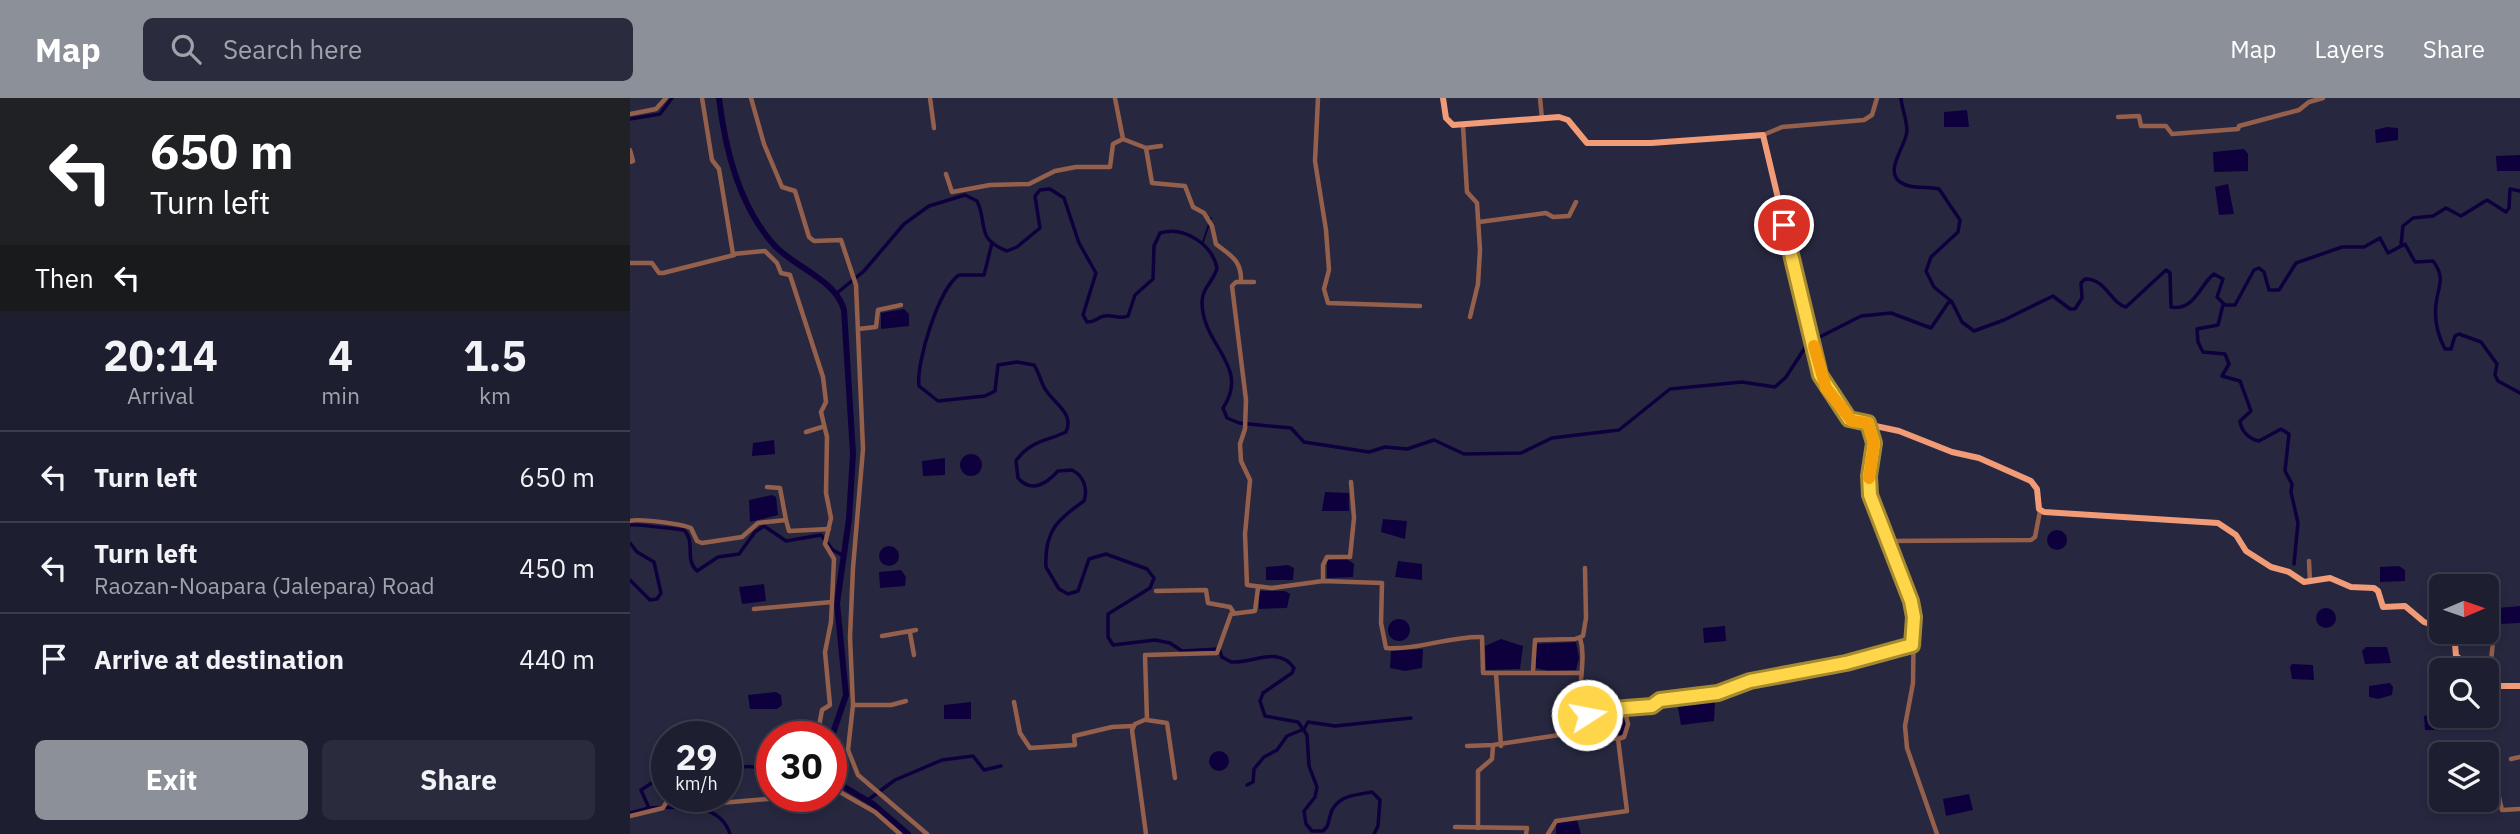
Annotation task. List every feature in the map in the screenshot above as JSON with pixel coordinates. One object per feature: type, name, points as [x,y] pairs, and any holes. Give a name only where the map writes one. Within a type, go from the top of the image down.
[{"type":"main road","points":[[1443,98],[1448,121],[1453,125],[1542,119],[1568,120],[1587,143],[1595,144],[1763,135],[1814,350],[1826,388],[1862,423],[1979,458],[2031,481],[2037,489],[2040,511],[2218,523],[2236,535],[2252,554],[2301,581],[2330,578],[2351,587],[2374,588],[2384,607],[2405,606],[2429,624]]},
{"type":"main road","points":[[2499,685],[2520,686]]},
{"type":"street","points":[[630,114],[656,109],[666,98]]},
{"type":"street","points":[[702,98],[734,255]]},
{"type":"street","points":[[751,98],[782,187],[796,191],[808,237],[814,242],[841,240],[853,272],[856,285],[863,463],[850,637],[853,705],[849,756],[859,775],[927,834]]},
{"type":"street","points":[[930,98],[934,128]]},
{"type":"street","points":[[1115,98],[1123,139]]},
{"type":"street","points":[[1318,98],[1315,162],[1326,230],[1329,270],[1324,289],[1328,303],[1420,306]]},
{"type":"street","points":[[1541,98],[1542,119]]},
{"type":"street","points":[[1763,135],[1782,127],[1864,120],[1872,114],[1877,98]]},
{"type":"street","points":[[2118,117],[2139,116],[2141,127],[2166,126],[2172,134],[2202,133],[2238,129],[2239,125],[2299,110],[2321,98]]},
{"type":"street","points":[[1463,126],[1467,191],[1477,203],[1479,222],[1480,265],[1470,317]]},
{"type":"street","points":[[946,174],[952,192],[1029,184],[1063,169],[1110,167],[1113,144],[1123,139],[1146,148],[1161,146]]},
{"type":"street","points":[[1146,148],[1152,183],[1183,184],[1193,207],[1204,213],[1210,223],[1216,244],[1228,250],[1240,268],[1241,282]]},
{"type":"street","points":[[630,150],[633,161],[630,162]]},
{"type":"street","points":[[1479,222],[1546,213],[1553,217],[1569,216],[1576,202]]},
{"type":"street","points":[[630,263],[652,263],[659,273],[663,273],[734,255],[765,251],[777,263],[781,273],[791,277],[822,377],[826,402],[821,410],[828,448],[827,540],[834,559],[832,602],[825,652],[830,705],[822,710],[820,721]]},
{"type":"street","points":[[1254,282],[1241,282],[1232,286],[1246,420],[1240,437],[1240,454],[1250,480],[1244,534],[1245,579],[1249,586],[1295,587],[1300,583],[1323,581],[1382,583],[1381,623],[1386,648],[1419,646],[1448,638],[1482,637],[1483,673],[1581,673]]},
{"type":"street","points":[[858,329],[876,327],[878,310],[901,305]]},
{"type":"street","points":[[1862,423],[1874,443],[1869,490],[1913,606],[1914,672],[1905,726],[1907,748],[1937,834]]},
{"type":"street","points":[[806,432],[822,427]]},
{"type":"street","points":[[1323,581],[1323,565],[1327,557],[1350,557],[1354,518],[1352,482]]},
{"type":"street","points":[[767,488],[780,488],[789,531],[829,529]]},
{"type":"street","points":[[1888,541],[2031,540],[2035,537],[2040,511]]},
{"type":"street","points":[[630,521],[642,519],[657,524],[685,525],[694,530],[697,541],[719,542],[742,537],[764,521],[786,520]]},
{"type":"street","points":[[2309,561],[2310,582]]},
{"type":"street","points":[[1582,735],[1587,711],[1581,688],[1585,653],[1580,638],[1586,618],[1585,568]]},
{"type":"street","points":[[1234,613],[1255,611],[1258,588]]},
{"type":"street","points":[[1156,591],[1203,590],[1207,592],[1208,603],[1230,607],[1234,613]]},
{"type":"street","points":[[754,609],[832,602]]},
{"type":"street","points":[[1147,719],[1145,656],[1217,649],[1234,613]]},
{"type":"street","points":[[882,636],[913,632],[914,655]]},
{"type":"street","points":[[1533,671],[1535,640],[1580,638]]},
{"type":"street","points":[[1587,711],[1718,693],[1750,681],[1846,663],[1912,645]]},
{"type":"street","points":[[1496,674],[1501,745]]},
{"type":"street","points":[[853,705],[891,705],[906,701]]},
{"type":"street","points":[[1014,702],[1020,733],[1030,748],[1074,745],[1074,736],[1112,727],[1133,726],[1147,719]]},
{"type":"street","points":[[1467,746],[1501,745],[1566,734],[1618,739],[1624,737],[1627,729],[1624,708]]},
{"type":"street","points":[[1147,719],[1149,722],[1167,723],[1175,778]]},
{"type":"street","points":[[1133,726],[1146,834]]},
{"type":"street","points":[[1548,834],[1556,821],[1627,811],[1618,739]]},
{"type":"street","points":[[1478,828],[1478,771],[1492,759],[1493,745]]},
{"type":"street","points":[[2511,759],[2520,757]]},
{"type":"street","points":[[847,796],[875,812],[900,834]]},
{"type":"street","points":[[2499,798],[2502,810],[2520,809]]},
{"type":"street","points":[[630,816],[673,801],[756,801]]},
{"type":"street","points":[[1455,827],[1527,828],[1526,834]]},
{"type":"shaded area","points":[[1967,110],[1969,127],[1944,127],[1944,112]]},
{"type":"shaded area","points":[[2398,128],[2398,140],[2376,143],[2375,130]]},
{"type":"shaded area","points":[[2244,149],[2248,154],[2248,171],[2214,172],[2213,152]]},
{"type":"shaded area","points":[[2520,155],[2520,171],[2497,171],[2496,156]]},
{"type":"shaded area","points":[[2228,184],[2234,214],[2219,215],[2215,187]]},
{"type":"shaded area","points":[[904,309],[909,314],[909,326],[881,329],[881,313]]},
{"type":"shaded area","points":[[774,440],[775,454],[752,456],[753,443]]},
{"type":"shaded area","points":[[971,454],[979,457],[982,465],[979,473],[971,476],[963,473],[960,465],[963,457]]},
{"type":"shaded area","points":[[945,458],[945,475],[923,476],[922,461]]},
{"type":"shaded area","points":[[1325,492],[1349,493],[1349,511],[1322,511]]},
{"type":"shaded area","points":[[772,495],[776,497],[778,515],[750,522],[749,500]]},
{"type":"shaded area","points":[[1383,519],[1407,521],[1405,539],[1381,532]]},
{"type":"shaded area","points":[[2053,530],[2061,530],[2067,540],[2061,550],[2053,550],[2047,544],[2047,536]]},
{"type":"shaded area","points":[[889,546],[896,549],[899,556],[896,563],[889,566],[882,563],[879,556],[882,549]]},
{"type":"shaded area","points":[[1347,559],[1354,564],[1353,577],[1327,578],[1327,560]]},
{"type":"shaded area","points":[[1398,561],[1422,564],[1422,580],[1395,577]]},
{"type":"shaded area","points":[[1288,565],[1294,568],[1293,580],[1266,580],[1266,567]]},
{"type":"shaded area","points":[[2399,566],[2405,570],[2405,581],[2380,582],[2380,567]]},
{"type":"shaded area","points":[[901,570],[906,577],[905,586],[880,588],[879,572]]},
{"type":"shaded area","points":[[764,584],[766,601],[742,604],[739,587]]},
{"type":"shaded area","points":[[1259,591],[1285,591],[1290,594],[1287,608],[1259,609]]},
{"type":"shaded area","points":[[2520,606],[2520,623],[2499,624],[2499,608]]},
{"type":"shaded area","points":[[2326,608],[2333,611],[2336,618],[2333,625],[2326,628],[2319,625],[2316,618],[2319,611]]},
{"type":"shaded area","points":[[1399,619],[1407,622],[1410,630],[1407,638],[1399,641],[1391,638],[1388,630],[1391,622]]},
{"type":"shaded area","points":[[1725,626],[1726,641],[1704,643],[1703,628]]},
{"type":"shaded area","points":[[1501,639],[1523,646],[1520,669],[1486,670],[1485,646]]},
{"type":"shaded area","points":[[1576,642],[1579,658],[1576,670],[1548,671],[1536,668],[1535,644]]},
{"type":"shaded area","points":[[2366,647],[2387,647],[2391,663],[2365,664],[2362,651]]},
{"type":"shaded area","points":[[1423,649],[1422,668],[1405,671],[1390,668],[1391,651]]},
{"type":"shaded area","points":[[2292,664],[2313,665],[2314,680],[2292,679]]},
{"type":"shaded area","points":[[2390,683],[2393,687],[2392,695],[2378,699],[2369,697],[2369,686]]},
{"type":"shaded area","points":[[776,692],[781,695],[782,705],[777,709],[750,709],[748,695]]},
{"type":"shaded area","points":[[1710,697],[1715,702],[1714,721],[1681,725],[1677,702]]},
{"type":"shaded area","points":[[971,702],[971,719],[944,719],[944,705]]},
{"type":"shaded area","points":[[1619,711],[1626,723],[1624,735],[1589,734],[1590,714]]},
{"type":"shaded area","points":[[2429,715],[2429,728],[2453,730],[2425,730],[2424,716]]},
{"type":"shaded area","points":[[1219,751],[1226,754],[1229,761],[1226,768],[1219,771],[1212,768],[1209,761],[1212,754]]},
{"type":"shaded area","points":[[1969,794],[1973,810],[1946,816],[1943,799]]},
{"type":"shaded area","points":[[1577,820],[1581,834],[1556,834],[1556,823]]},
{"type":"waterway","points":[[630,119],[660,114],[672,98]]},
{"type":"waterway","points":[[719,98],[730,157],[752,214],[775,246],[833,290],[844,310],[853,454],[849,519],[837,603],[846,695],[837,721]]},
{"type":"waterway","points":[[1901,98],[1907,131],[1895,165],[1896,177],[1909,186],[1939,189],[1960,220],[1958,232],[1931,257],[1926,271],[1934,287],[1951,301]]},
{"type":"waterway","points":[[837,293],[864,271],[904,224],[929,206],[965,195],[977,201],[986,236],[1007,251],[1017,247],[1040,228],[1035,196],[1040,190],[1050,189],[1064,198],[1079,243],[1096,273],[1083,315],[1087,322],[1104,316],[1128,316],[1135,295],[1153,279],[1154,246],[1160,233],[1178,232],[1187,235],[1209,251],[1217,268],[1202,302],[1209,331],[1229,368],[1232,380],[1223,408],[1227,418],[1239,423],[1291,428],[1304,442],[1369,452],[1385,447],[1407,449],[1434,440],[1464,454],[1521,453],[1552,438],[1619,430],[1670,389],[1742,382],[1775,387],[1786,377],[1808,343],[1861,316],[1891,313],[1931,328],[1948,303],[1952,302],[1962,322],[1974,331],[2053,296],[2070,309],[2075,309],[2082,298],[2081,283],[2085,279],[2098,283],[2126,307],[2166,270],[2170,273],[2171,307],[2186,305],[2214,274],[2223,279],[2217,297],[2225,305],[2235,305],[2254,270],[2259,268],[2264,272],[2269,290],[2279,290],[2296,263],[2342,247],[2364,247],[2380,238],[2388,253],[2405,244],[2415,262],[2433,261],[2437,267],[2440,282],[2436,322],[2445,349],[2451,349],[2455,336],[2459,334],[2481,342],[2497,364],[2495,375],[2498,381],[2520,393]]},
{"type":"waterway","points":[[2401,244],[2403,226],[2413,218],[2433,216],[2446,208],[2461,216],[2487,200],[2506,212],[2509,208],[2510,189],[2520,191]]},
{"type":"waterway","points":[[1203,242],[1211,218]]},
{"type":"waterway","points":[[992,243],[984,275],[959,275],[944,294],[925,344],[919,386],[938,401],[985,396],[995,391],[998,365],[1017,362],[1034,365],[1048,393],[1065,413],[1068,425],[1066,432],[1033,445],[1021,454],[1016,461],[1018,478],[1023,483],[1034,486],[1044,483],[1058,471],[1072,470],[1080,476],[1085,488],[1084,501],[1060,520],[1047,544],[1046,567],[1059,589],[1068,594],[1078,591],[1089,559],[1106,554],[1147,569],[1154,578],[1150,588],[1108,614],[1108,637],[1113,645],[1155,640],[1170,643],[1182,651],[1219,649],[1222,657],[1231,662],[1265,657],[1288,661],[1294,668],[1292,673],[1263,693],[1260,701],[1265,716],[1298,722],[1307,735],[1309,766],[1317,787],[1315,797],[1304,811],[1306,824],[1312,831],[1323,831],[1333,809],[1341,800],[1372,792],[1380,800],[1378,826],[1374,834]]},
{"type":"waterway","points":[[2223,305],[2218,325],[2197,329],[2198,342],[2203,352],[2225,354],[2229,364],[2222,376],[2240,381],[2251,411],[2240,421],[2246,434],[2259,441],[2281,429],[2289,434],[2285,471],[2292,484],[2291,492],[2298,523],[2294,564]]},
{"type":"waterway","points":[[630,525],[684,530],[689,540],[691,561],[697,571],[718,557],[739,554],[755,532],[764,526],[786,541],[821,535],[833,550],[842,555]]},
{"type":"waterway","points":[[630,543],[637,552],[654,562],[661,593],[657,599],[650,600],[630,580]]},
{"type":"waterway","points":[[1247,785],[1253,782],[1254,769],[1264,757],[1277,750],[1287,736],[1304,729],[1308,722],[1335,726],[1411,718]]},
{"type":"waterway","points":[[868,800],[895,780],[942,760],[973,756],[984,770],[1001,766]]},
{"type":"waterway","points":[[742,768],[756,768]]},
{"type":"waterway","points":[[651,783],[641,790],[651,808]]},
{"type":"waterway","points":[[847,789],[873,804],[908,834]]},
{"type":"waterway","points":[[630,813],[649,808]]},
{"type":"waterway","points":[[709,812],[725,823],[730,834]]},
{"type":"slow traffic","points":[[1814,346],[1820,375],[1826,388],[1849,419],[1868,423],[1874,443],[1869,478]]},
{"type":"route","points":[[1587,715],[1587,711],[1652,706],[1660,700],[1718,693],[1728,687],[1750,681],[1846,663],[1912,645],[1914,617],[1911,601],[1869,490],[1873,438],[1868,423],[1849,419],[1826,388],[1820,375],[1784,225]]}]
